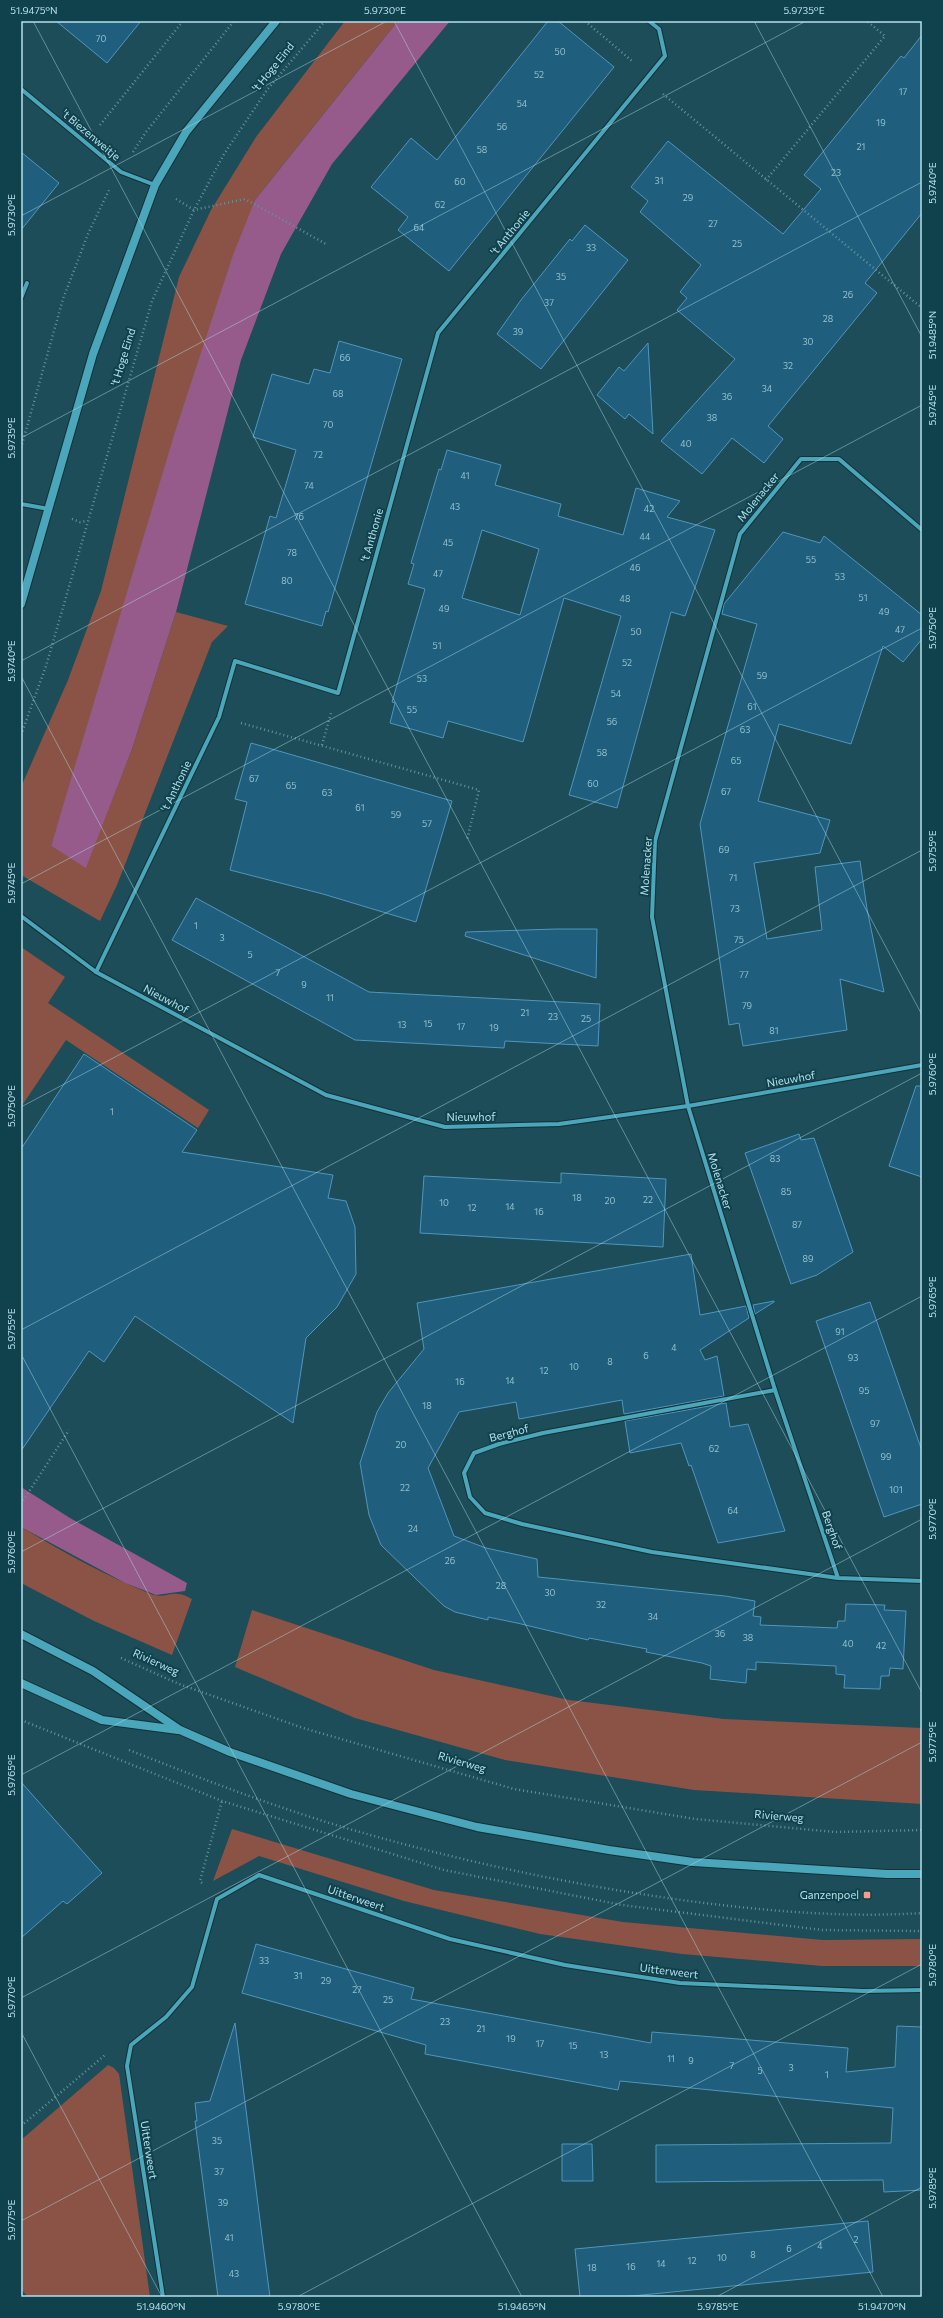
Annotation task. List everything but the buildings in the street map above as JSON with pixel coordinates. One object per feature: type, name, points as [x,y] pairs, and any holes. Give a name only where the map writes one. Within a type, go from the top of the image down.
[{"type":"street","points":[[21,604],[93,354],[155,185],[186,132],[276,21]]},
{"type":"street","name":"'t Anthonie","points":[[96,972],[219,717],[235,661],[338,692],[438,333],[665,56],[659,29],[649,21]]},
{"type":"street","name":"'t Biezenweitje","points":[[21,89],[121,172],[155,185]]},
{"type":"street","points":[[21,298],[27,283]]},
{"type":"street","name":"Molenacker","points":[[775,1390],[688,1106],[652,916],[655,841],[740,534],[801,459],[839,459],[922,530]]},
{"type":"street","points":[[21,504],[49,509]]},
{"type":"street","name":"Nieuwhof","points":[[21,916],[96,972],[326,1095],[445,1127],[559,1124],[688,1106],[922,1065]]},
{"type":"street","name":"Berghof","points":[[838,1578],[775,1390],[621,1418],[499,1444],[474,1453],[464,1473],[470,1497],[485,1513],[522,1524],[652,1552],[838,1578],[922,1581]]},
{"type":"street","points":[[21,1634],[93,1671],[180,1730],[230,1752],[351,1794],[477,1827],[609,1850],[693,1862],[887,1874],[922,1874]]},
{"type":"street","points":[[21,1683],[102,1720],[180,1730]]},
{"type":"street","name":"Uitterweert","points":[[217,1899],[259,1875],[450,1939],[565,1965],[680,1983],[863,1991],[922,1990]]},
{"type":"street","points":[[131,2045],[166,2017],[192,1987],[217,1899]]},
{"type":"street","name":"Uitterweert","points":[[131,2045],[127,2066],[163,2297]]},
{"type":"path","points":[[86,142],[183,21]]},
{"type":"path","name":"'t Hoge Eind","points":[[21,736],[46,666],[152,301],[194,210],[224,154],[267,90],[325,21]]},
{"type":"path","points":[[586,21],[766,180],[922,307]]},
{"type":"path","points":[[766,180],[885,36],[867,21]]},
{"type":"path","points":[[194,210],[245,199],[326,244]]},
{"type":"path","points":[[21,448],[63,299]]},
{"type":"path","points":[[322,746],[338,692]]},
{"type":"path","points":[[219,717],[479,790],[467,840]]},
{"type":"path","points":[[21,1504],[69,1430]]},
{"type":"path","name":"Rivierweg","points":[[116,1656],[179,1684],[304,1728],[514,1789],[718,1821],[835,1832],[922,1830]]},
{"type":"path","points":[[21,1720],[222,1801],[444,1870],[622,1905],[822,1930],[922,1931]]},
{"type":"path","points":[[217,1899],[200,1881],[222,1801]]},
{"type":"path","points":[[21,2126],[107,2054],[131,2045]]},
{"type":"shaded area","points":[[345,21],[398,21],[255,200],[51,846],[86,867],[132,749],[176,612],[228,626],[212,642],[117,885],[100,921],[21,875],[21,787],[68,680],[101,591],[179,277],[211,210],[256,137]]},
{"type":"shaded area","points":[[398,21],[450,21],[332,164],[281,254],[241,360],[176,612],[132,749],[86,868],[51,846],[175,432],[233,255],[255,200]]},
{"type":"shaded area","points":[[21,947],[65,977],[48,1003],[209,1110],[198,1128],[66,1040],[21,1107]]},
{"type":"shaded area","points":[[21,1487],[70,1518],[187,1583],[185,1591],[156,1595],[125,1583],[21,1527]]},
{"type":"shaded area","points":[[21,1527],[85,1563],[134,1587],[151,1594],[161,1596],[179,1594],[192,1599],[172,1655],[94,1621],[21,1583]]},
{"type":"shaded area","points":[[252,1610],[434,1670],[569,1700],[724,1719],[922,1728],[922,1804],[694,1790],[505,1760],[355,1718],[235,1667]]},
{"type":"shaded area","points":[[232,1829],[434,1890],[623,1922],[823,1940],[922,1939],[922,1966],[822,1966],[682,1954],[540,1934],[404,1901],[259,1856],[213,1881]]},
{"type":"shaded area","points":[[108,2065],[114,2068],[119,2074],[150,2297],[28,2297],[21,2289],[21,2140]]},
{"type":"place","name":"Ganzenpoel","points":[[867,1895]]}]
